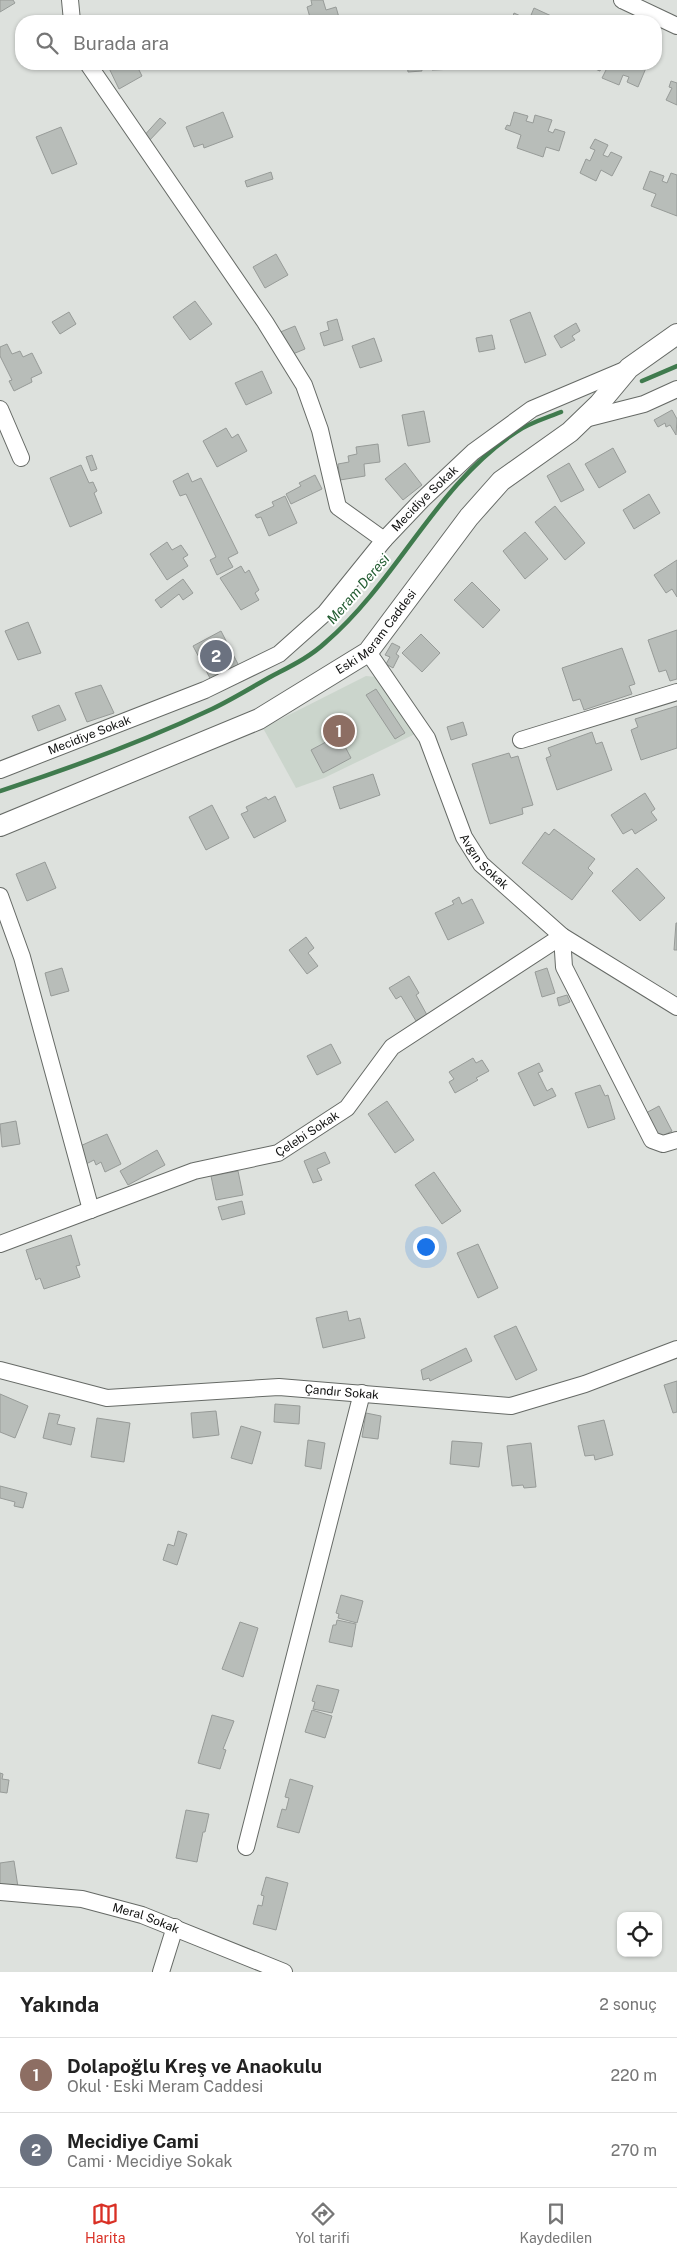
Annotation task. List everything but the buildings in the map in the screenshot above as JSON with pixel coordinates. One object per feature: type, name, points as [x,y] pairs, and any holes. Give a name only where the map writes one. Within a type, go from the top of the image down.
[{"type":"street","points":[[70,0],[71,15]]},
{"type":"street","points":[[622,0],[654,15]]},
{"type":"street","points":[[662,19],[677,26]]},
{"type":"street","points":[[92,70],[265,322],[304,385],[320,430],[338,507],[384,540]]},
{"type":"street","name":"Eski Meram Caddesi","points":[[0,826],[259,719],[368,652],[425,574],[484,499],[501,481],[586,419],[630,368],[677,334]]},
{"type":"street","name":"Mecidiye Sokak","points":[[0,770],[205,690],[279,654],[325,613],[384,540],[422,500],[473,452],[532,409],[630,368]]},
{"type":"street","points":[[586,419],[644,404],[677,390]]},
{"type":"street","points":[[0,409],[22,458]]},
{"type":"street","name":"Avgın Sokak","points":[[368,652],[427,738],[464,837],[482,864],[562,936],[677,1007]]},
{"type":"street","points":[[521,740],[677,692]]},
{"type":"street","points":[[0,896],[22,957],[91,1210]]},
{"type":"street","points":[[562,936],[564,967],[652,1140],[663,1144],[677,1140]]},
{"type":"street","name":"Çelebi Sokak","points":[[0,1244],[194,1171],[278,1152],[347,1108],[392,1047],[562,936]]},
{"type":"street","name":"Çandır Sokak","points":[[0,1370],[107,1398],[279,1387],[511,1406],[585,1384],[677,1349]]},
{"type":"street","points":[[246,1847],[362,1393]]},
{"type":"street","name":"Meral Sokak","points":[[0,1892],[82,1900],[142,1915],[284,1972]]},
{"type":"street","points":[[161,1972],[175,1928]]},
{"type":"shaded area","points":[[366,676],[377,677],[415,734],[324,778],[296,788],[263,728]]},
{"type":"waterway","name":"Meram Deresi","points":[[642,381],[677,366]]},
{"type":"waterway","name":"Meram Deresi","points":[[0,791],[54,773],[186,721],[212,709],[307,657],[352,617],[463,478],[488,454],[516,432],[561,412]]},
{"type":"place","name":"Mecidiye Cami","points":[[216,656]]},
{"type":"place","name":"Dolapoğlu Kreş ve Anaokulu","points":[[339,731]]}]
